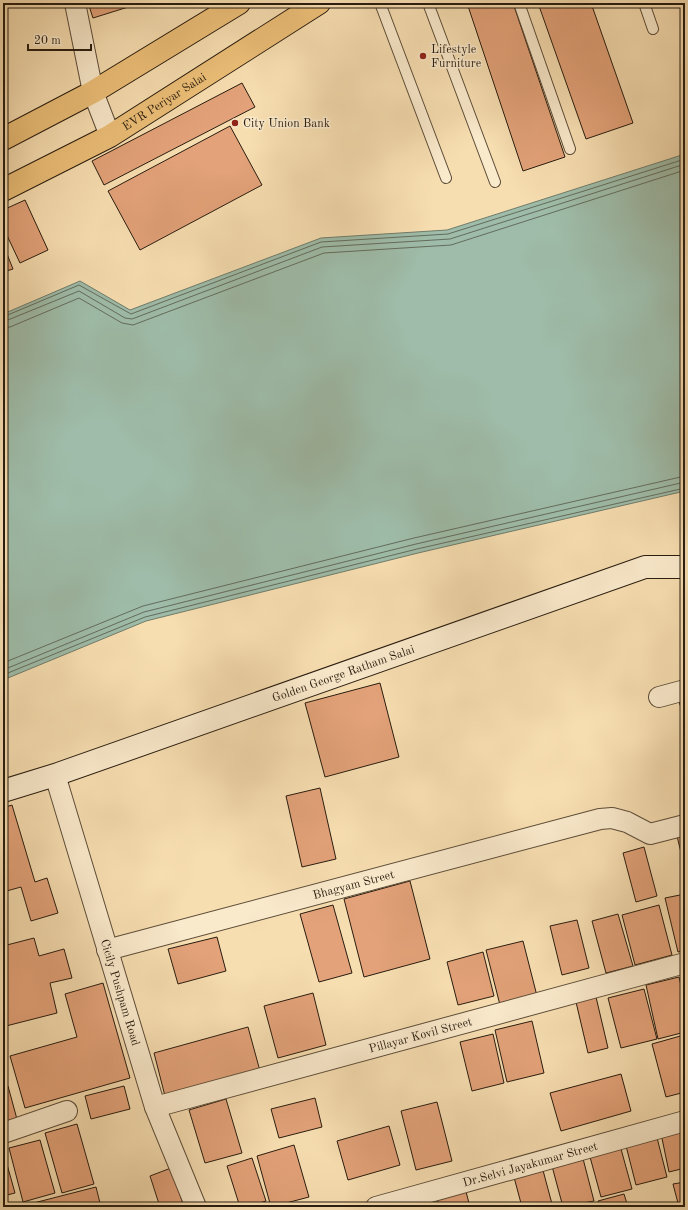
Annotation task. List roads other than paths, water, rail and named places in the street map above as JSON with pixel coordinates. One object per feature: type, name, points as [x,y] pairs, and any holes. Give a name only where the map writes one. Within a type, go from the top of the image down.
[{"type":"main road","points":[[3,138],[93,92],[239,3]]},
{"type":"main road","name":"EVR Periyar Salai","points":[[3,190],[110,136],[319,3]]},
{"type":"street","points":[[75,3],[93,92],[110,136]]},
{"type":"street","name":"Golden George Ratham Salai","points":[[3,791],[55,775],[645,568],[685,567]]},
{"type":"street","points":[[659,697],[685,690]]},
{"type":"street","name":"Cicily Pushpam Road","points":[[55,775],[155,1107],[196,1207]]},
{"type":"street","name":"Bhagyam Street","points":[[107,950],[600,819],[612,818],[627,822],[650,834],[656,834],[685,825]]},
{"type":"street","name":"Pillayar Kovil Street","points":[[155,1107],[685,963]]},
{"type":"street","points":[[3,1133],[67,1111]]},
{"type":"street","name":"Dr.Selvi Jayakumar Street","points":[[376,1207],[685,1121]]},
{"type":"lane","points":[[380,3],[446,178]]},
{"type":"lane","points":[[428,3],[495,182]]},
{"type":"lane","points":[[520,3],[570,149]]},
{"type":"lane","points":[[644,3],[653,29]]},
{"type":"water","points":[[685,154],[685,491],[418,553],[146,621],[3,680],[3,314],[80,281],[130,310],[321,238],[447,230]]},
{"type":"place","name":"Lifestyle Furniture","points":[[423,56]]},
{"type":"place","name":"City Union Bank","points":[[235,123]]}]
